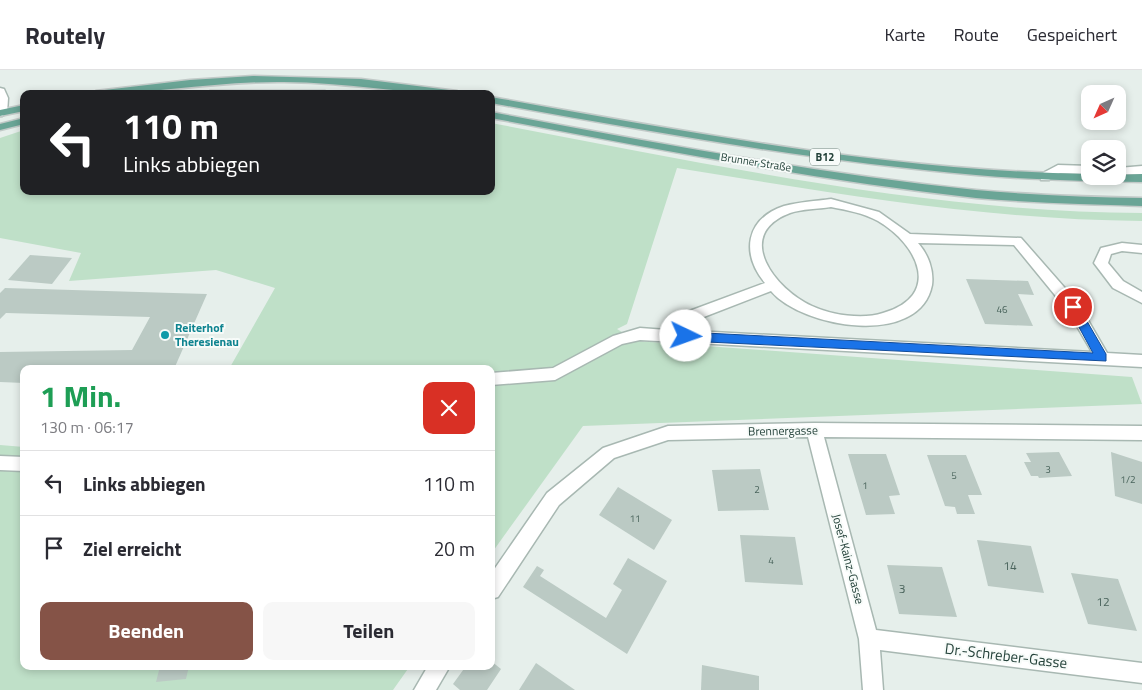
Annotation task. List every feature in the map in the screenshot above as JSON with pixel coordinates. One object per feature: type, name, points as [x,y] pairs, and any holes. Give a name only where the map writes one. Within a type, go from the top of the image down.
[{"type":"main road","points":[[129,90],[194,82],[302,79],[356,82],[423,90]]},
{"type":"main road","name":"Brunner Straße","points":[[495,101],[720,141],[832,158],[942,170],[1045,177],[1142,178]]},
{"type":"main road","points":[[1,113],[20,109]]},
{"type":"main road","name":"Brunner Straße","points":[[495,116],[728,158],[919,187],[1005,197],[1142,202]]},
{"type":"main road","points":[[0,127],[20,122]]},
{"type":"street","points":[[0,91],[3,98],[1,113]]},
{"type":"street","points":[[1045,177],[1058,169],[1081,170]]},
{"type":"street","points":[[1126,171],[1142,170]]},
{"type":"street","points":[[831,203],[860,209],[887,221],[910,238],[924,260],[927,282],[917,302],[895,317],[864,322],[829,318],[796,305],[771,286],[757,264],[754,243],[762,225],[779,211],[803,204],[831,203]]},
{"type":"street","points":[[910,238],[1017,242],[1073,307],[1102,357]]},
{"type":"street","points":[[1142,249],[1122,247],[1106,251],[1101,263],[1109,278],[1126,292],[1142,298]]},
{"type":"street","points":[[686,336],[689,316],[771,286]]},
{"type":"street","points":[[495,379],[555,374],[618,340],[640,334],[1102,357],[1142,361]]},
{"type":"street","name":"Brennergasse","points":[[495,584],[553,498],[609,453],[668,433],[814,430],[1142,433]]},
{"type":"street","name":"Josef-Kainz-Gasse","points":[[814,430],[869,639],[873,690]]},
{"type":"street","points":[[0,462],[20,464]]},
{"type":"street","name":"Dr.-Schreber-Gasse","points":[[869,639],[1142,674]]},
{"type":"street","points":[[424,690],[437,670]]},
{"type":"green space","points":[[495,124],[734,169],[896,195],[1060,210],[1142,213],[1142,221],[1025,216],[909,204],[677,168],[627,324],[617,329],[637,341],[1132,377],[1142,404],[583,426],[495,548],[495,365],[231,365],[275,288],[216,270],[69,281],[81,253],[0,238],[0,138],[20,131],[20,195],[495,195]]},
{"type":"green space","points":[[0,445],[20,447],[20,670],[407,670],[393,690],[0,690]]},
{"type":"building","points":[[30,255],[72,258],[52,284],[8,280]]},
{"type":"building","points":[[966,279],[1028,281],[1034,295],[1018,294],[1033,326],[985,324]]},
{"type":"building","name":"Reiterhof Theresienau","points":[[5,288],[207,294],[176,365],[20,365],[20,383],[0,382],[0,352],[132,350],[150,317],[6,313],[0,319],[0,293]]},
{"type":"building","points":[[1059,452],[1072,476],[1039,478],[1038,476],[1031,476],[1024,462],[1031,462],[1026,453]]},
{"type":"building","points":[[1111,452],[1142,462],[1142,504],[1115,496]]},
{"type":"building","points":[[848,454],[886,454],[900,495],[889,496],[895,514],[866,515]]},
{"type":"building","points":[[927,455],[966,455],[982,495],[968,495],[975,514],[957,514],[955,507],[945,506]]},
{"type":"building","points":[[760,469],[769,510],[718,511],[712,470]]},
{"type":"building","points":[[618,487],[672,520],[654,550],[599,515]]},
{"type":"building","points":[[740,535],[795,537],[803,585],[745,582]]},
{"type":"building","points":[[977,540],[1031,546],[1044,593],[988,586]]},
{"type":"building","points":[[628,558],[667,581],[627,654],[523,587],[537,566],[544,570],[540,576],[606,618],[622,590],[613,584]]},
{"type":"building","points":[[887,565],[942,567],[957,617],[899,614]]},
{"type":"building","points":[[1071,573],[1118,579],[1137,631],[1088,624]]},
{"type":"building","points":[[536,663],[575,690],[519,690]]},
{"type":"building","points":[[495,664],[501,669],[487,690],[460,690],[453,684],[463,670],[495,670]]},
{"type":"building","points":[[702,665],[759,676],[759,690],[701,690]]},
{"type":"building","points":[[159,670],[188,670],[186,679],[156,682]]},
{"type":"place","name":"Reiterhof Theresienau","points":[[165,335]]},
{"type":"route","points":[[686,336],[1102,357],[1073,307]]}]
